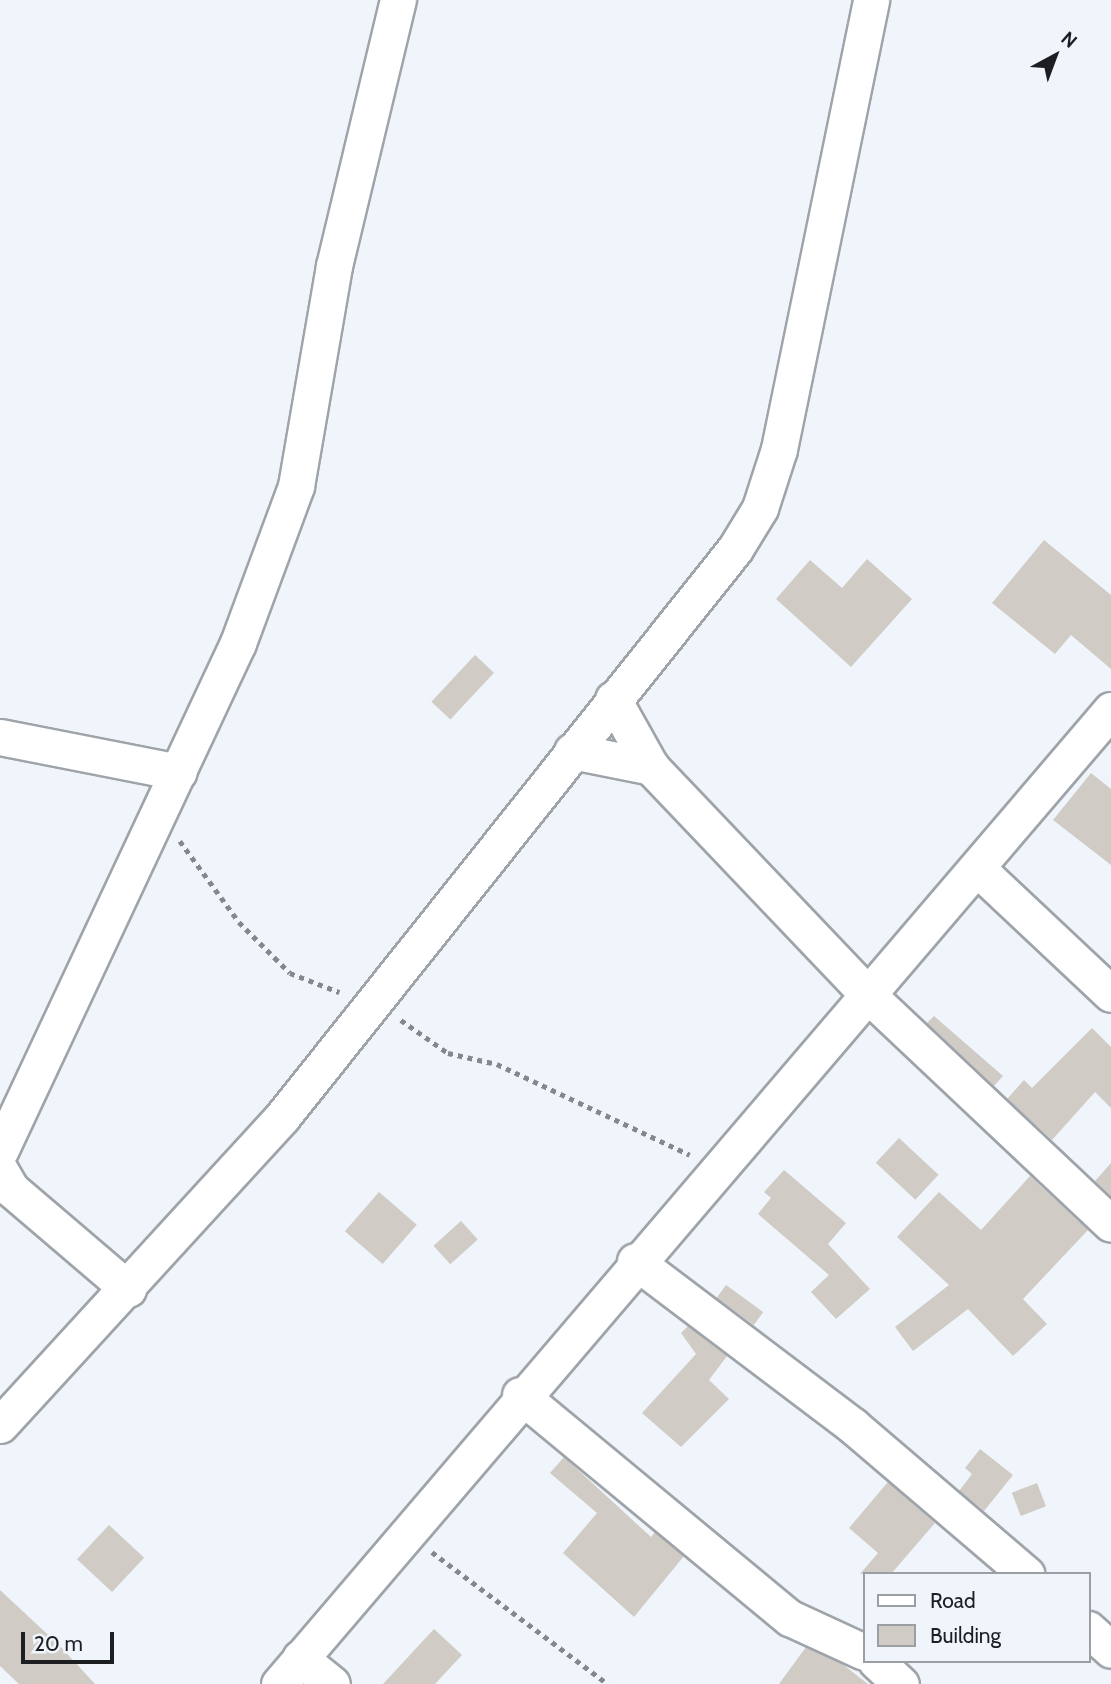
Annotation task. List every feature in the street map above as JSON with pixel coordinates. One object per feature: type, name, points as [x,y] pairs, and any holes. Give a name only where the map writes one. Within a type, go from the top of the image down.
[{"type":"street","points":[[0,1151],[238,643],[296,486],[334,266],[398,0]]},
{"type":"street","points":[[0,1425],[128,1290],[371,1006],[612,699],[736,549],[760,508],[833,209],[871,0]]},
{"type":"street","points":[[612,699],[650,767],[867,994],[1111,1224]]},
{"type":"street","points":[[332,1684],[289,1671],[635,1261],[709,1180],[867,994],[1104,732]]},
{"type":"street","points":[[0,737],[179,772]]},
{"type":"street","points":[[572,751],[650,767]]},
{"type":"street","points":[[979,870],[1111,995]]},
{"type":"street","points":[[0,1170],[11,1189],[128,1290]]},
{"type":"street","points":[[635,1261],[853,1426],[1024,1572]]},
{"type":"street","points":[[520,1395],[790,1618],[862,1651]]},
{"type":"street","points":[[1090,1631],[1111,1650]]},
{"type":"street","points":[[878,1663],[901,1684]]},
{"type":"path","points":[[155,821],[188,846],[239,922],[290,972],[419,1027],[448,1053],[497,1064],[682,1147],[709,1180]]},
{"type":"path","points":[[406,1532],[608,1684]]},
{"type":"building","points":[[1044,540],[1111,595],[1111,669],[1071,635],[1055,654],[992,603]]},
{"type":"building","points":[[867,559],[912,599],[851,667],[776,599],[810,560],[842,588]]},
{"type":"building","points":[[475,655],[494,673],[450,720],[431,702]]},
{"type":"building","points":[[1091,773],[1111,789],[1111,865],[1053,820]]},
{"type":"building","points":[[934,1016],[1003,1076],[994,1086],[927,1023]]},
{"type":"building","points":[[1092,1028],[1111,1047],[1111,1108],[1095,1092],[1052,1140],[1007,1099],[1024,1080],[1032,1088]]},
{"type":"building","points":[[899,1138],[938,1175],[915,1200],[876,1163]]},
{"type":"building","points":[[1111,1163],[1111,1196],[1095,1181]]},
{"type":"building","points":[[784,1170],[846,1223],[828,1244],[870,1289],[836,1319],[811,1292],[829,1275],[758,1214],[771,1198],[764,1192]]},
{"type":"building","points":[[1030,1176],[1088,1230],[1023,1299],[1047,1324],[1013,1356],[968,1309],[913,1351],[895,1327],[949,1285],[897,1237],[939,1192],[981,1230]]},
{"type":"building","points":[[379,1192],[417,1225],[383,1264],[345,1231]]},
{"type":"building","points":[[461,1221],[478,1240],[450,1264],[434,1246]]},
{"type":"building","points":[[726,1285],[763,1312],[754,1325],[717,1298]]},
{"type":"building","points":[[688,1326],[727,1356],[709,1380],[729,1399],[681,1447],[642,1413],[696,1354],[681,1333]]},
{"type":"building","points":[[980,1449],[1013,1475],[984,1511],[959,1491],[972,1474],[965,1468]]},
{"type":"building","points":[[564,1457],[651,1537],[655,1532],[684,1556],[634,1617],[563,1553],[597,1513],[550,1473]]},
{"type":"building","points":[[888,1482],[935,1523],[893,1572],[862,1574],[860,1574],[878,1553],[849,1528]]},
{"type":"building","points":[[1037,1483],[1046,1506],[1021,1516],[1012,1493]]},
{"type":"building","points":[[109,1525],[144,1558],[112,1592],[77,1559]]},
{"type":"building","points":[[0,1590],[59,1645],[95,1684],[19,1684],[0,1666]]},
{"type":"building","points":[[434,1629],[462,1655],[435,1684],[383,1684]]},
{"type":"building","points":[[806,1647],[841,1663],[868,1684],[779,1684]]}]
